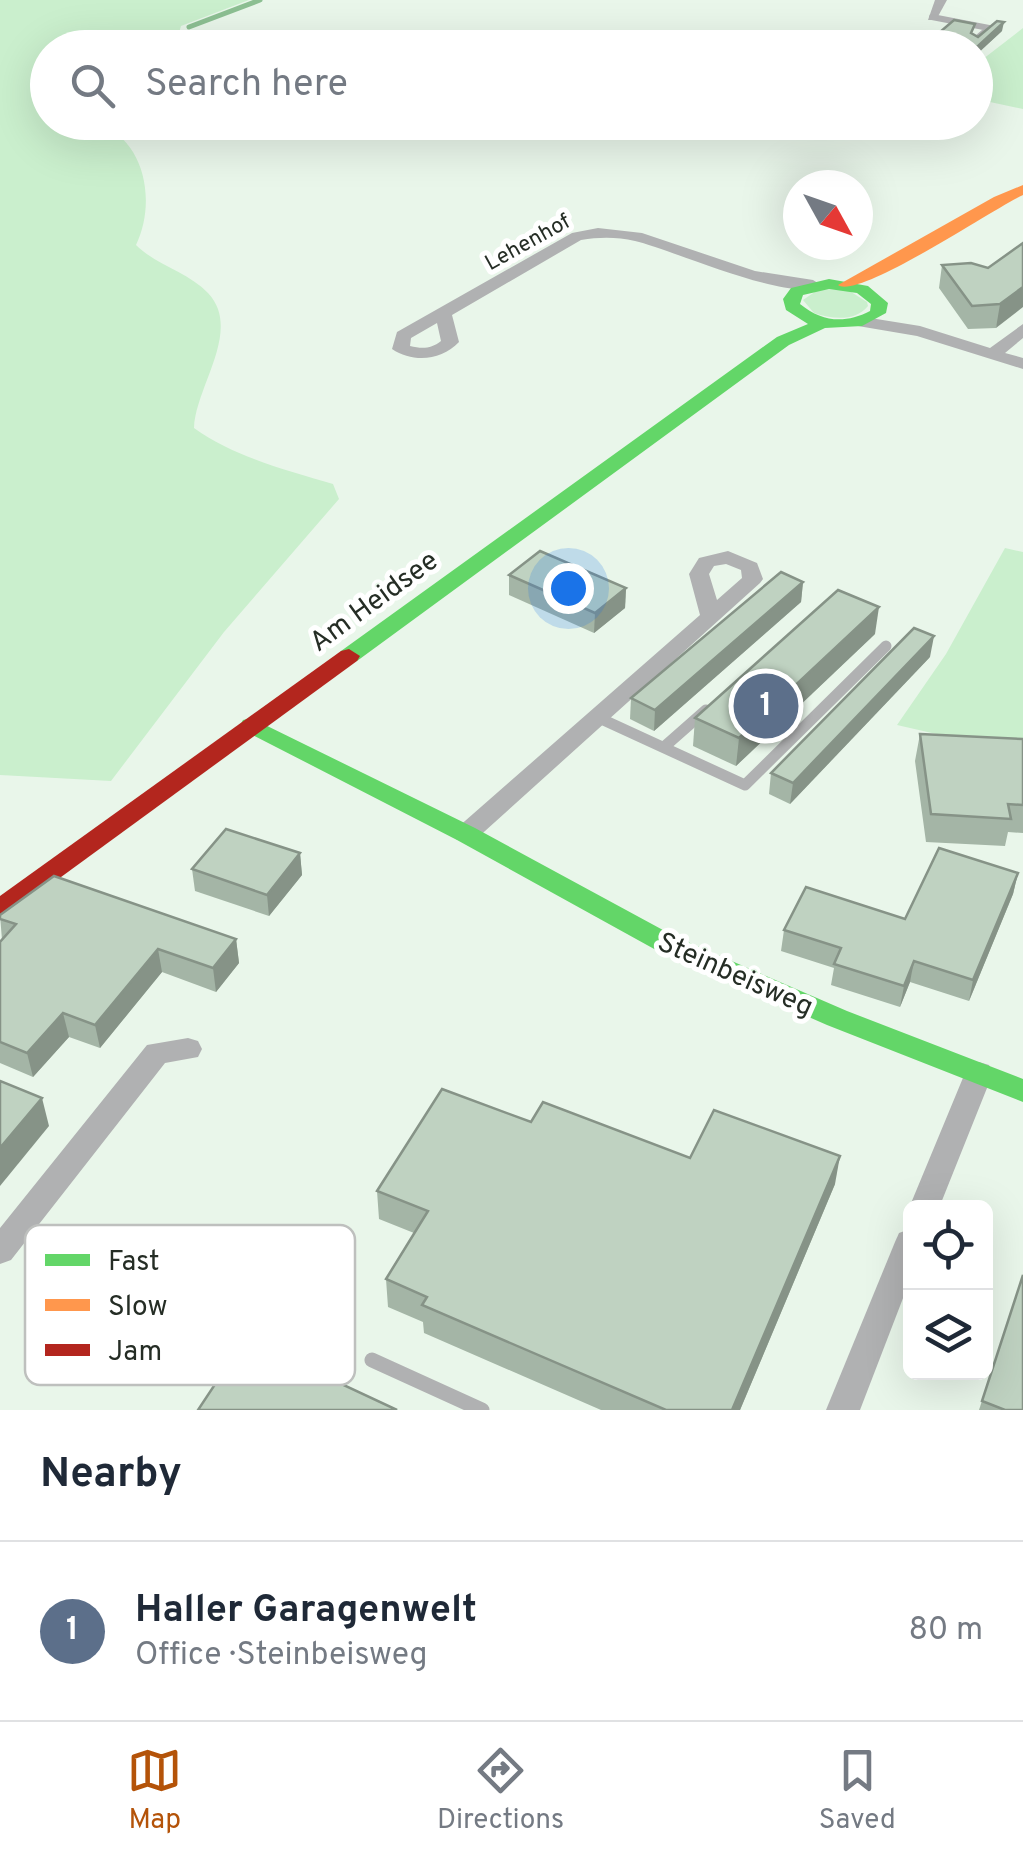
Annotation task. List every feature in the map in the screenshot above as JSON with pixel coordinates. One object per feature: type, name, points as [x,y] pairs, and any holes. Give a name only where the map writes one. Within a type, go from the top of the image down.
[{"type":"main road","points":[[888,270],[871,308],[824,324],[794,306],[798,291],[813,285],[846,285],[888,270],[992,202],[1023,189]]},
{"type":"main road","points":[[846,285],[871,308]]},
{"type":"main road","name":"Am Heidsee","points":[[782,341],[794,306]]},
{"type":"main road","name":"Am Heidsee","points":[[0,909],[782,341],[824,324]]},
{"type":"main road","name":"Steinbeisweg","points":[[251,725],[466,834],[665,943],[838,1018],[978,1073],[1021,1084]]},
{"type":"street","points":[[932,17],[941,0]]},
{"type":"street","name":"Lehenhof","points":[[444,314],[577,236],[598,230],[625,234],[752,276],[813,285]]},
{"type":"street","name":"Lehenhof","points":[[752,276],[794,306]]},
{"type":"street","points":[[871,308],[920,331],[1023,364]]},
{"type":"street","points":[[993,354],[1023,329]]},
{"type":"street","points":[[466,834],[711,616]]},
{"type":"street","points":[[0,1251],[157,1053],[188,1049]]},
{"type":"street","points":[[927,1200],[978,1073]]},
{"type":"street","points":[[843,1410],[903,1260]]},
{"type":"lane","points":[[932,17],[986,30]]},
{"type":"lane","points":[[597,717],[745,785],[886,646]]},
{"type":"lane","points":[[664,748],[719,698]]},
{"type":"lane","points":[[372,1360],[482,1410]]},
{"type":"green space","points":[[0,0],[249,0],[181,26],[180,30],[30,30],[30,140],[125,142],[142,173],[145,191],[142,228],[136,245],[208,293],[221,324],[194,428],[243,455],[333,484],[339,499],[224,632],[111,781],[0,775]]},
{"type":"green space","points":[[1023,28],[1023,109],[993,103],[993,51]]},
{"type":"green space","points":[[819,289],[848,290],[868,306],[857,315],[843,318],[814,313],[803,300]]},
{"type":"green space","points":[[1005,548],[1023,552],[1023,754],[897,725],[946,654]]},
{"type":"building","points":[[954,20],[975,24],[972,30],[942,30]]},
{"type":"building","points":[[997,21],[1004,22],[993,32],[986,30]]},
{"type":"building","points":[[1023,243],[1023,287],[1000,304],[972,306],[942,265],[971,263],[988,268]]},
{"type":"building","points":[[540,551],[626,588],[595,613],[509,575]]},
{"type":"building","points":[[781,572],[803,582],[655,710],[631,698]]},
{"type":"building","points":[[838,590],[879,607],[739,738],[695,718]]},
{"type":"building","points":[[914,628],[934,636],[793,783],[771,773]]},
{"type":"building","points":[[920,734],[1023,739],[1023,805],[1008,804],[1011,819],[931,814]]},
{"type":"building","points":[[226,829],[300,853],[267,895],[192,869]]},
{"type":"building","points":[[939,848],[1018,873],[973,980],[914,961],[904,986],[834,964],[841,948],[784,930],[806,887],[905,919]]},
{"type":"building","points":[[54,876],[236,939],[213,968],[158,949],[95,1025],[63,1013],[27,1053],[0,1042],[0,942],[16,924],[0,919],[0,915]]},
{"type":"building","points":[[0,1081],[42,1098],[0,1148]]},
{"type":"building","points":[[442,1089],[531,1122],[543,1102],[690,1158],[714,1110],[840,1156],[732,1410],[666,1410],[422,1305],[427,1297],[386,1279],[428,1211],[377,1191]]},
{"type":"building","points":[[1023,1275],[1023,1410],[1005,1410],[982,1401],[989,1380],[993,1380],[993,1367]]},
{"type":"building","points":[[215,1385],[343,1385],[397,1410],[198,1410]]},
{"type":"waterway","points":[[189,27],[260,0]]},
{"type":"traffic: fast","points":[[829,284],[862,289],[880,303],[878,313],[856,323],[834,325],[812,319],[792,306],[791,299],[797,291],[829,284]]},
{"type":"traffic: fast","points":[[349,656],[783,341],[823,323]]},
{"type":"traffic: fast","points":[[251,725],[466,834],[665,943],[837,1018],[1023,1091]]},
{"type":"traffic: slow","points":[[846,285],[893,264],[1023,189]]},
{"type":"traffic: jam","points":[[0,909],[349,656]]},
{"type":"place","name":"Haller Garagenwelt","points":[[766,706]]}]
